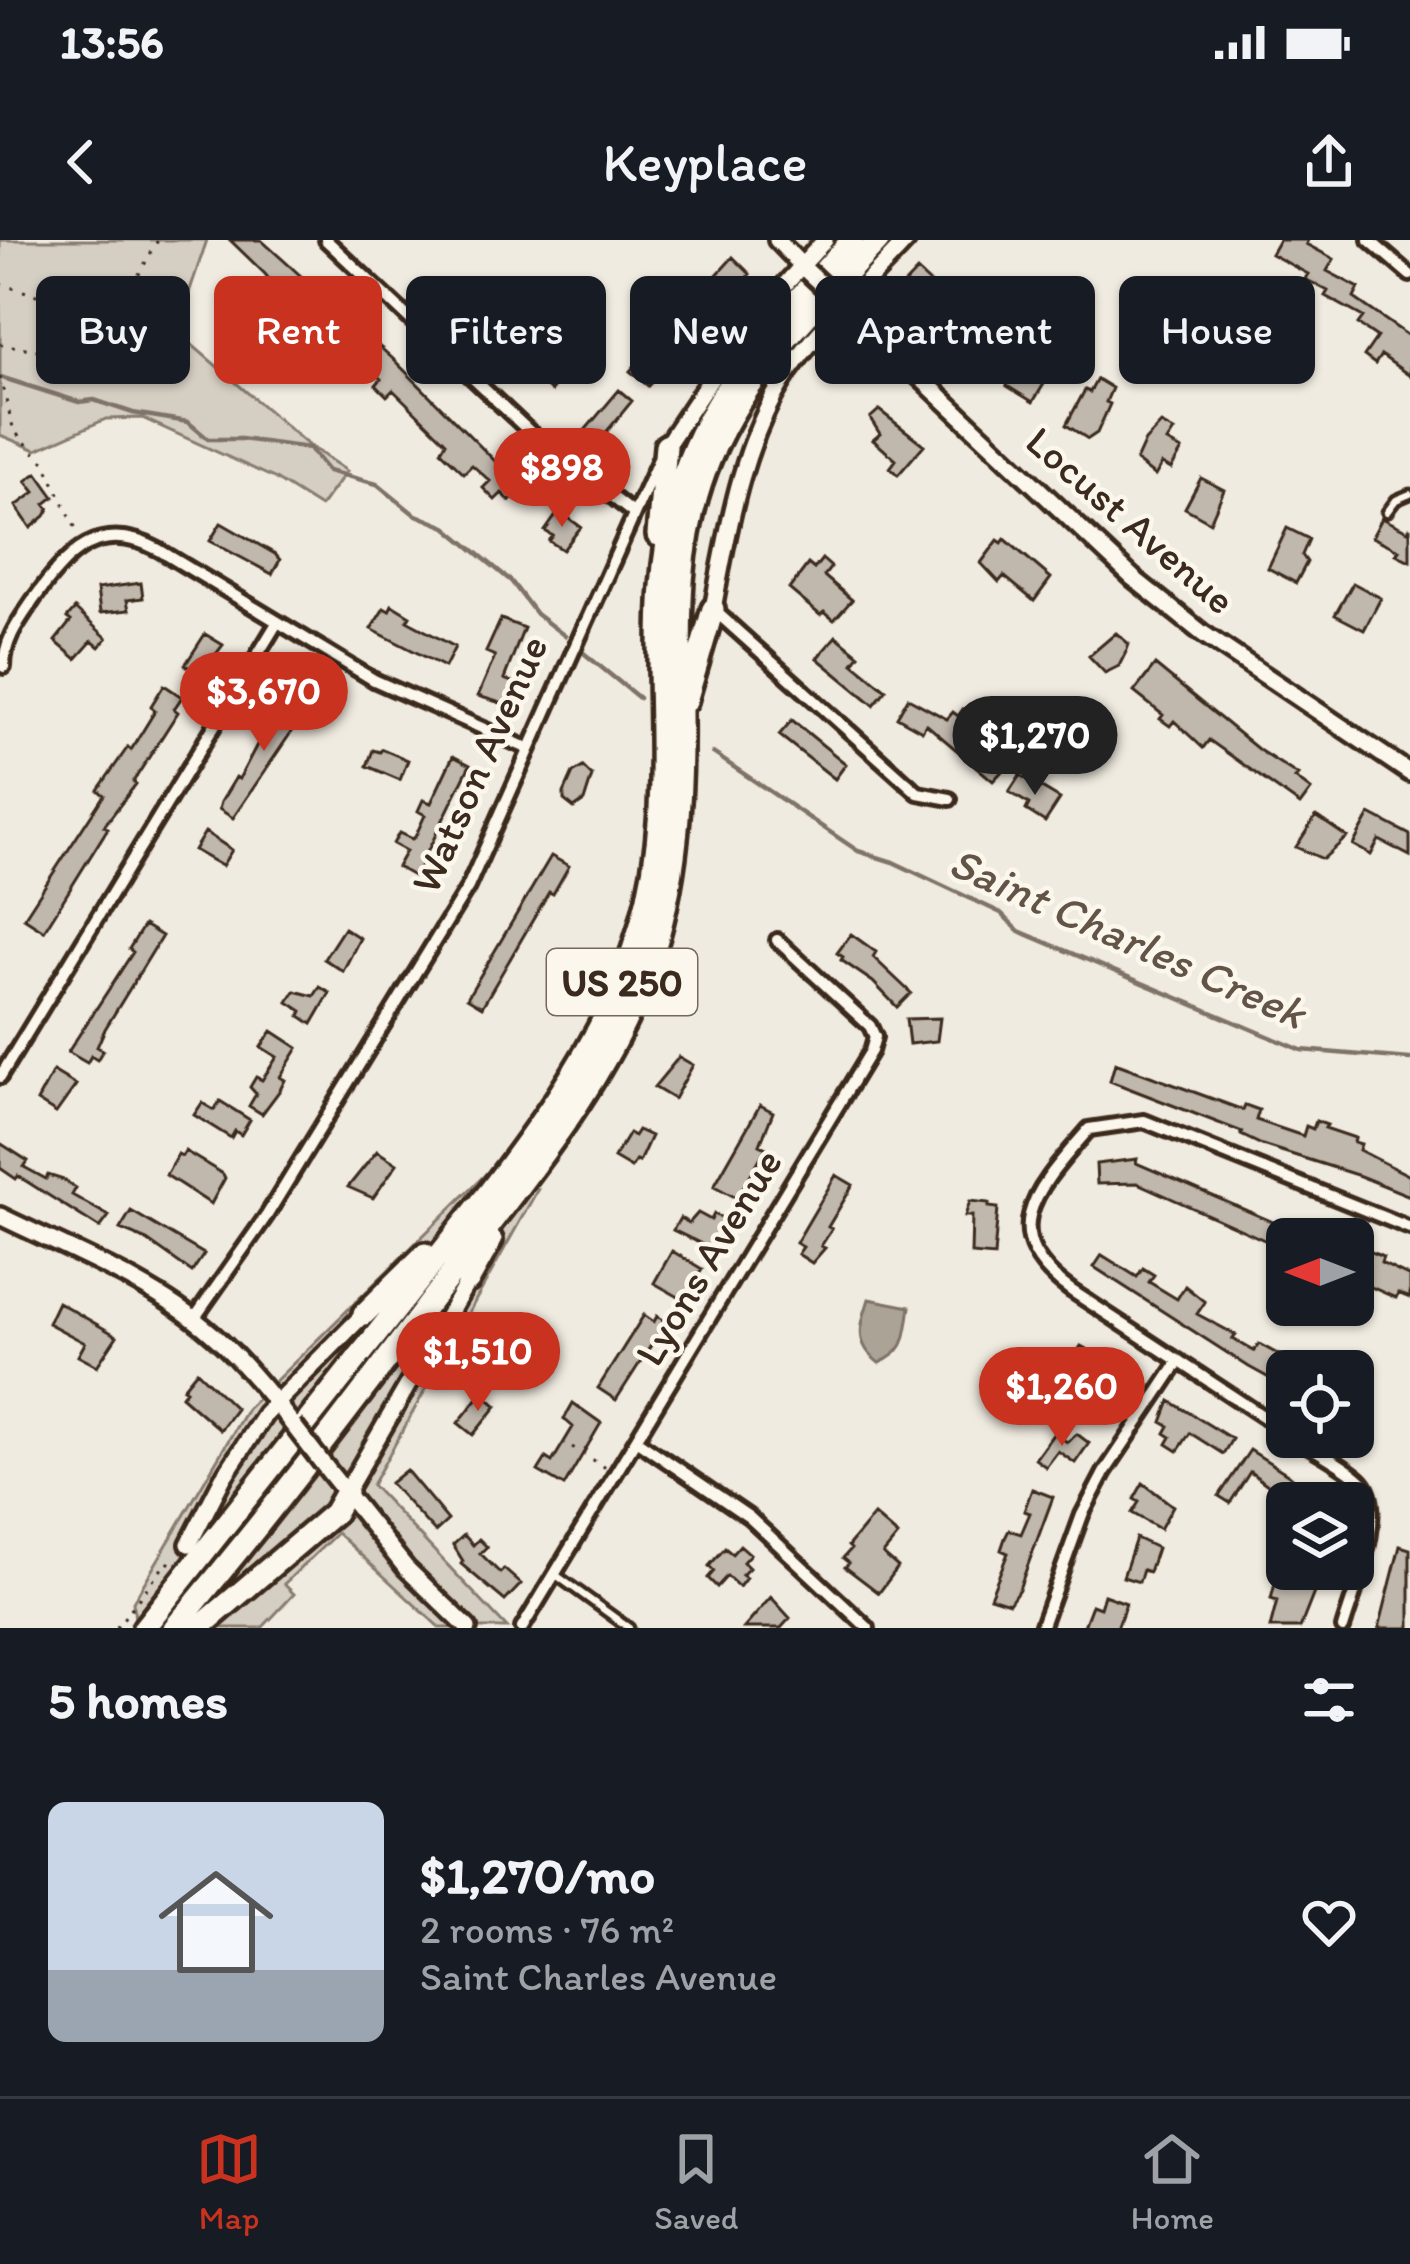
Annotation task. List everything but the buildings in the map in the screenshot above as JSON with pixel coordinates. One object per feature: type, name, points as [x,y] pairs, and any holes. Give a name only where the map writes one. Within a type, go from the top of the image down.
[{"type":"highway","name":"US 250","points":[[145,1627],[490,1191],[577,1072],[610,1011],[649,896],[661,811],[660,591],[684,473],[708,419],[746,359],[852,240]]},
{"type":"highway","name":"US 250","points":[[173,1628],[262,1524],[530,1170],[596,1078],[618,1038],[650,962],[670,886],[681,713],[680,582],[705,469],[762,368],[879,240]]},
{"type":"highway","points":[[660,591],[658,505],[666,446]]},
{"type":"highway","points":[[681,713],[712,609]]},
{"type":"highway","points":[[468,1281],[530,1170]]},
{"type":"highway","points":[[364,1314],[490,1191]]},
{"type":"highway","points":[[199,1628],[334,1514],[346,1492]]},
{"type":"highway","points":[[145,1627],[189,1544]]},
{"type":"street","points":[[326,240],[530,432],[633,513]]},
{"type":"street","name":"Locust Avenue","points":[[777,240],[815,279]]},
{"type":"street","name":"Watson Avenue","points":[[194,1319],[267,1215],[483,859],[666,446],[740,334],[825,240]]},
{"type":"street","points":[[871,276],[907,240]]},
{"type":"street","points":[[1369,240],[1410,274]]},
{"type":"street","points":[[815,339],[790,370],[758,431],[735,503],[712,609],[918,793],[950,799]]},
{"type":"street","name":"Locust Avenue","points":[[926,384],[1133,578],[1202,633],[1410,773]]},
{"type":"street","points":[[4,667],[8,638],[59,564],[78,548],[111,538],[145,543],[428,707],[529,749]]},
{"type":"street","points":[[0,1077],[277,623]]},
{"type":"street","name":"Lyons Avenue","points":[[522,1628],[871,1051],[875,1036],[870,1026],[777,940]]},
{"type":"street","points":[[1266,1418],[1072,1291],[1039,1264],[1028,1226],[1049,1174],[1089,1129],[1144,1121],[1410,1228]]},
{"type":"street","points":[[0,1216],[194,1319],[276,1403],[406,1568],[468,1628]]},
{"type":"street","points":[[346,1492],[468,1281]]},
{"type":"street","points":[[189,1544],[241,1447],[276,1403],[364,1314]]},
{"type":"street","points":[[1041,1628],[1082,1515],[1104,1473],[1179,1361]]},
{"type":"street","points":[[637,1440],[749,1517],[868,1628]]},
{"type":"street","points":[[1327,1458],[1359,1479],[1372,1502],[1372,1522],[1343,1628]]},
{"type":"lane","points":[[1387,512],[1396,500],[1410,494]]},
{"type":"lane","points":[[556,1575],[629,1628]]},
{"type":"path","points":[[138,276],[158,240]]},
{"type":"path","points":[[0,284],[36,295]]},
{"type":"path","points":[[0,344],[36,350]]},
{"type":"path","points":[[0,377],[14,431],[44,462],[80,536]]},
{"type":"path","points":[[0,418],[10,420]]},
{"type":"path","points":[[572,1447],[607,1468]]},
{"type":"path","points":[[116,1628],[167,1562],[178,1566]]},
{"type":"shaded area","points":[[0,240],[207,240],[190,290],[190,276],[36,276],[36,384],[190,384],[190,343],[214,364],[214,384],[237,384],[308,445],[347,471],[320,507],[274,478],[142,418],[106,419],[36,450],[0,435]]},
{"type":"shaded area","points":[[499,1161],[538,1189],[372,1485],[507,1628],[440,1628],[337,1533],[284,1584],[294,1594],[262,1628],[136,1628],[133,1602],[247,1409]]},
{"type":"shaded area","points":[[869,1299],[910,1307],[900,1347],[879,1363],[862,1341]]},
{"type":"waterway","name":"Saint Charles Creek","points":[[0,377],[79,402],[94,400],[133,413],[188,422],[208,439],[309,448],[328,471],[377,484],[414,514],[446,527],[511,581],[536,614],[565,636]]},
{"type":"waterway","name":"Saint Charles Creek","points":[[580,650],[639,698]]},
{"type":"waterway","name":"Saint Charles Creek","points":[[713,753],[858,851],[893,862],[1001,913],[1019,931],[1301,1050],[1410,1059]]}]
